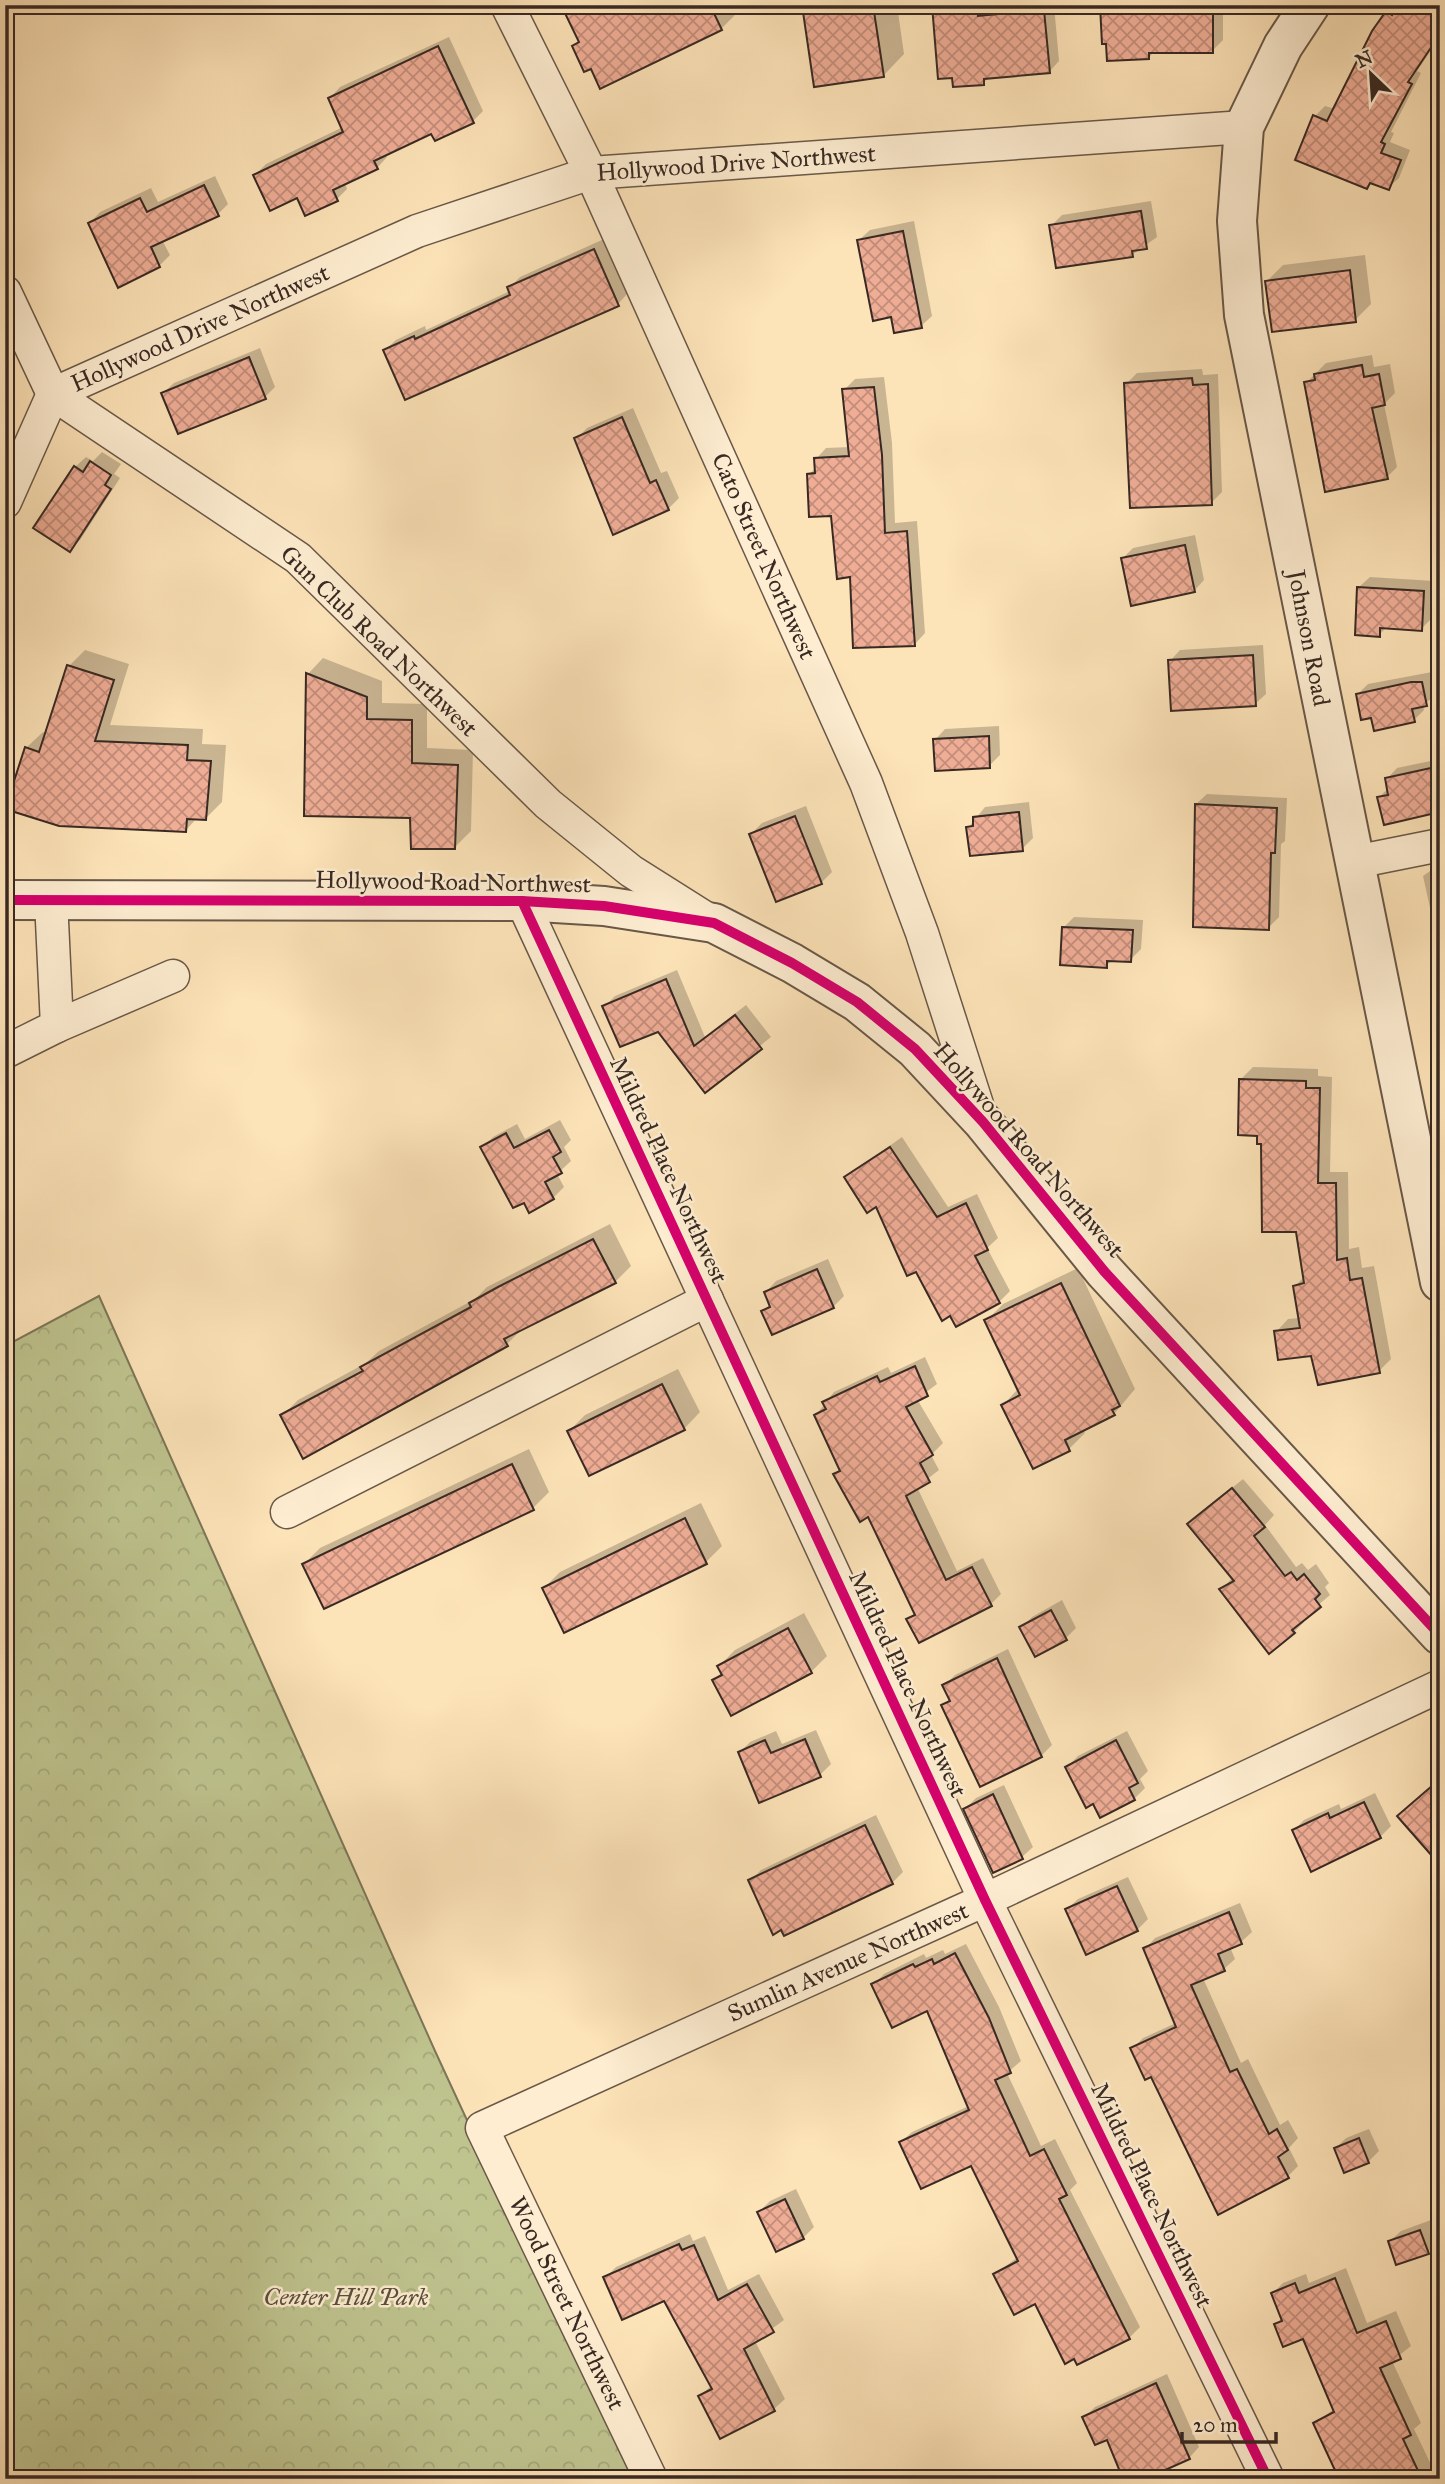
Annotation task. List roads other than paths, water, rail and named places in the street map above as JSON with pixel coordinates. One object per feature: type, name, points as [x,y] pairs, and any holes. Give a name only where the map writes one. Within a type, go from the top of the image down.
[{"type":"street","name":"Cato Street Northwest","points":[[507,5],[591,173],[866,783],[922,933],[983,1122]]},
{"type":"street","name":"Johnson Road","points":[[1310,5],[1283,46],[1244,127],[1237,221],[1244,316],[1440,1282]]},
{"type":"street","name":"Hollywood Drive Northwest","points":[[5,502],[53,394],[417,230],[591,173],[1244,127]]},
{"type":"street","points":[[5,292],[53,394]]},
{"type":"street","name":"Gun Club Road Northwest","points":[[53,394],[298,558],[548,804],[631,871],[714,923]]},
{"type":"street","points":[[1355,862],[1440,845]]},
{"type":"street","name":"Hollywood Road Northwest","points":[[5,900],[522,901],[604,906],[714,923],[792,963],[857,1002],[915,1049],[983,1122],[1104,1270],[1440,1635]]},
{"type":"street","points":[[51,900],[57,1026]]},
{"type":"street","name":"Mildred Place Northwest","points":[[522,901],[985,1900],[1268,2479]]},
{"type":"street","points":[[5,1052],[57,1026],[173,976]]},
{"type":"street","points":[[287,1512],[706,1300]]},
{"type":"street","name":"Sumlin Avenue Northwest","points":[[482,2128],[985,1900],[1440,1686]]},
{"type":"street","name":"Wood Street Northwest","points":[[482,2128],[651,2479]]},
{"type":"park label","name":"Center Hill Park","points":[[346,2297]]}]
